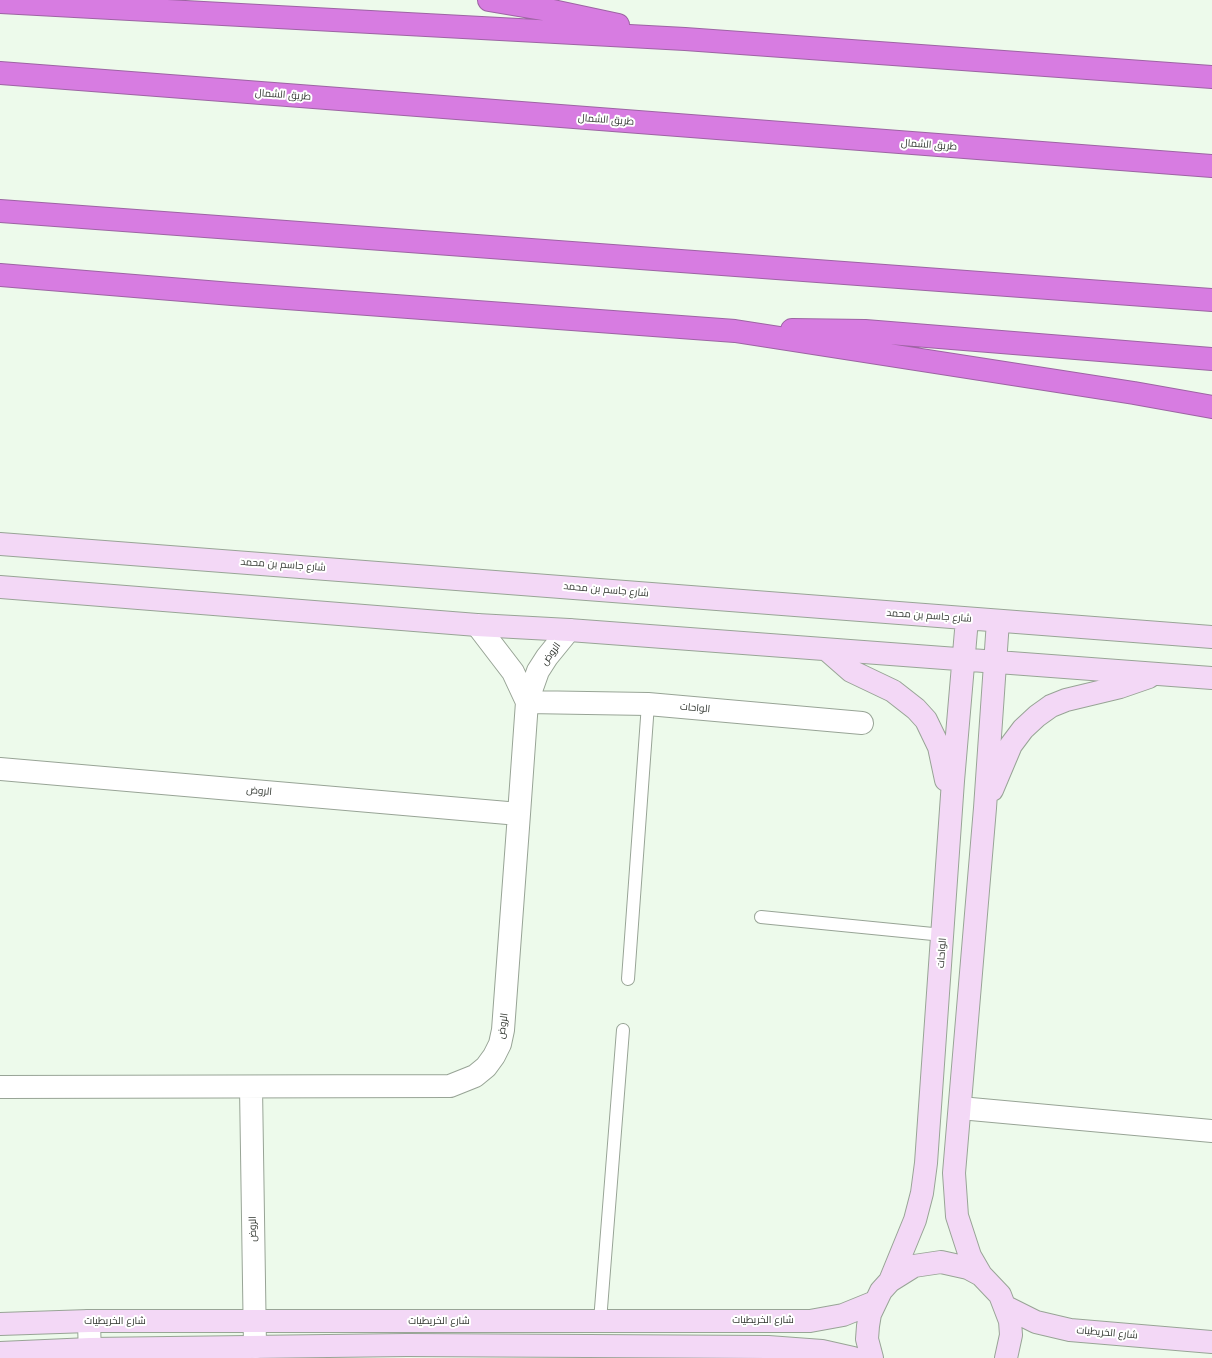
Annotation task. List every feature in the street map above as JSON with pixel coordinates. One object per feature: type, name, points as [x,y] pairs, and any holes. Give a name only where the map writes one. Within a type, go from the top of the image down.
[{"type":"highway","points":[[489,0],[548,10],[685,39]]},
{"type":"highway","points":[[0,2],[685,39],[1212,77]]},
{"type":"highway","name":"طريق الشمال","points":[[0,73],[1212,166]]},
{"type":"highway","points":[[0,211],[1212,300]]},
{"type":"highway","points":[[0,275],[232,294],[735,331],[1134,392],[1212,407]]},
{"type":"highway","points":[[735,331],[815,329],[865,331],[1212,359]]},
{"type":"street","name":"شارع جاسم بن محمد","points":[[0,544],[1212,637]]},
{"type":"street","points":[[0,587],[477,625],[569,630],[1212,678]]},
{"type":"street","name":"الواحات","points":[[890,1281],[915,1220],[922,1193],[926,1164],[967,619]]},
{"type":"street","points":[[980,1275],[963,1236],[954,1195],[954,1173],[985,808],[998,621]]},
{"type":"street","name":"الروض","points":[[477,625],[513,672],[527,702]]},
{"type":"street","name":"الروض","points":[[0,1087],[450,1086],[475,1076],[486,1067],[497,1050],[503,1030],[527,702],[531,686],[541,666],[569,630]]},
{"type":"street","points":[[827,650],[851,671],[905,699],[926,720],[939,747],[952,807]]},
{"type":"street","points":[[985,808],[1012,745],[1023,729],[1037,716],[1051,706],[1066,700],[1120,687],[1156,674]]},
{"type":"street","name":"الواحات","points":[[527,702],[648,704],[862,723]]},
{"type":"street","name":"الروض","points":[[0,769],[519,814]]},
{"type":"street","name":"الروض","points":[[251,1087],[255,1347]]},
{"type":"street","points":[[960,1108],[1212,1131]]},
{"type":"street","points":[[872,1358],[867,1339],[868,1326],[875,1302],[890,1281],[914,1266],[941,1262],[968,1268],[980,1275],[1000,1295],[1006,1307],[1011,1335],[1006,1358]]},
{"type":"street","name":"شارع الخريطيات","points":[[0,1324],[89,1321],[255,1320],[810,1321],[843,1315],[875,1302]]},
{"type":"street","name":"شارع الخريطيات","points":[[1006,1307],[1036,1322],[1070,1330],[1212,1342]]},
{"type":"street","points":[[89,1321],[90,1354]]},
{"type":"street","points":[[0,1353],[90,1354],[255,1347],[407,1345],[768,1347],[822,1351],[853,1358]]},
{"type":"lane","points":[[628,979],[648,704]]},
{"type":"lane","points":[[761,917],[943,935]]},
{"type":"lane","points":[[600,1321],[624,1030]]}]
